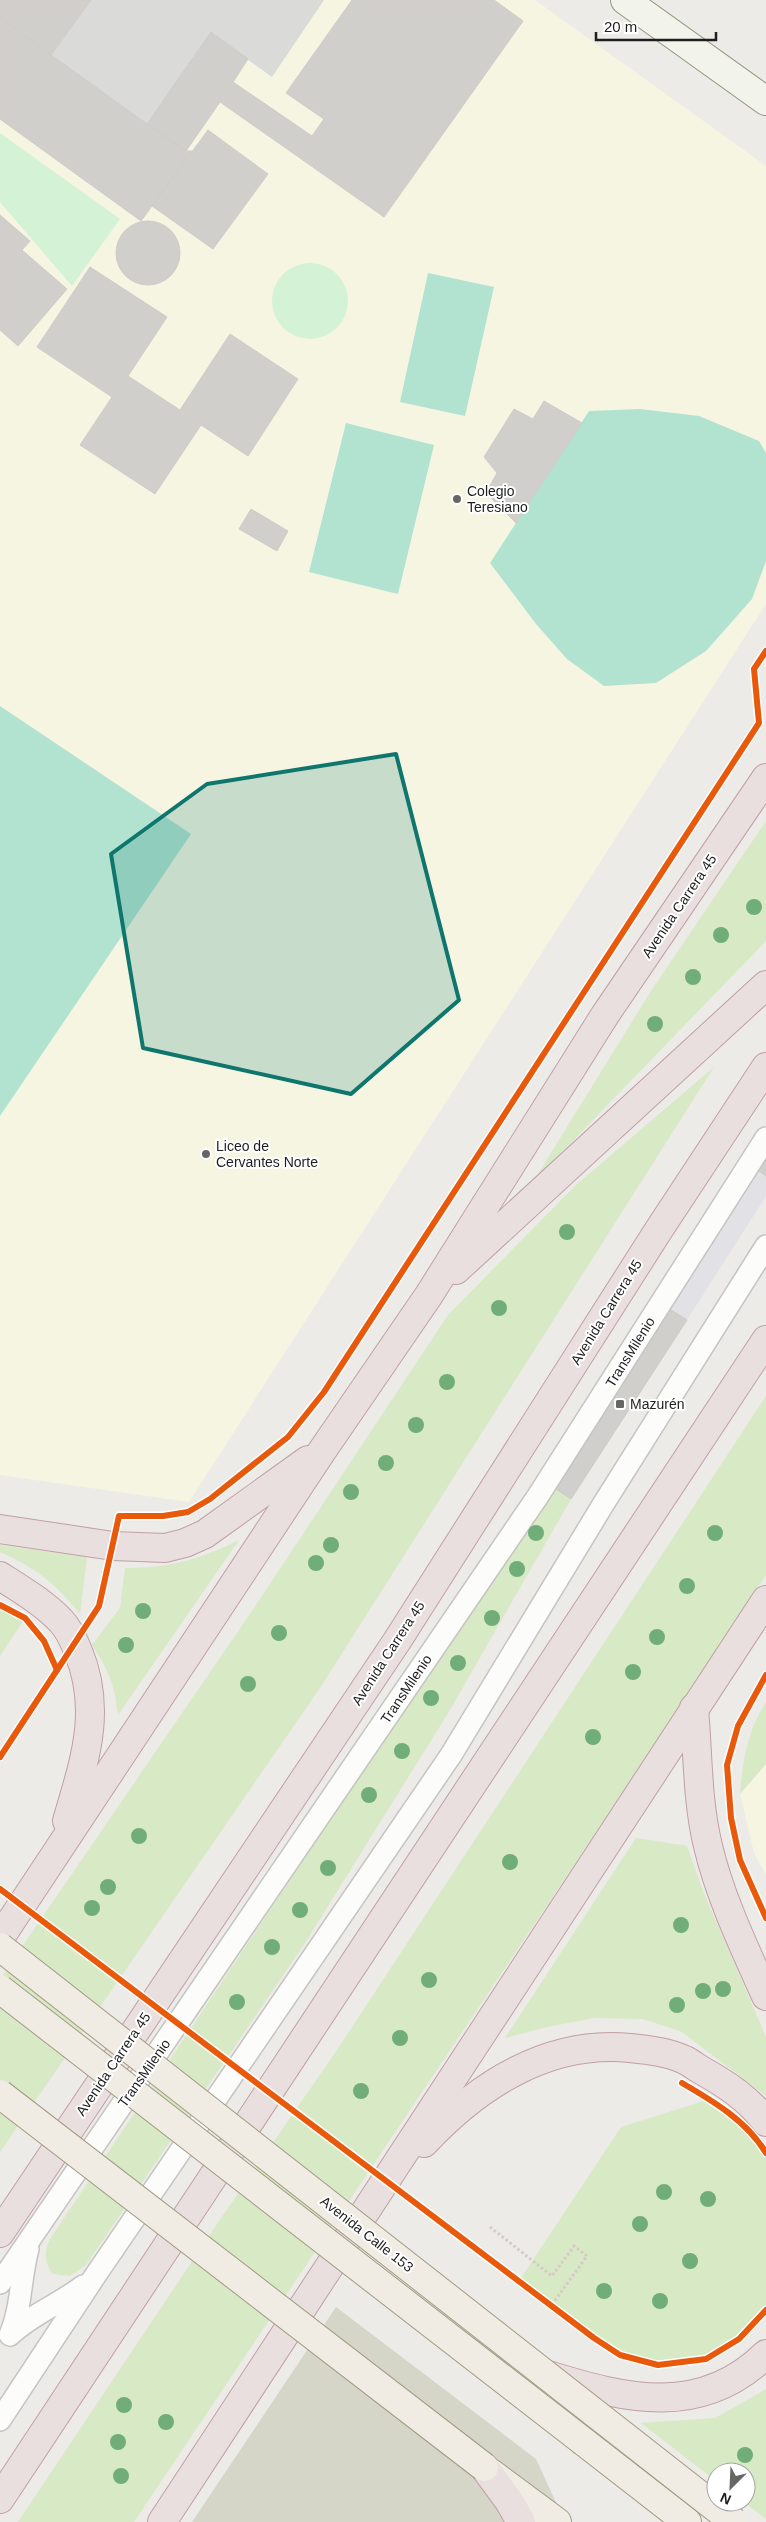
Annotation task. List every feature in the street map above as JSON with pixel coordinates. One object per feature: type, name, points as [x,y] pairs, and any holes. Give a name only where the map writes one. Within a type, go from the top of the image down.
[{"type":"highway","name":"Avenida Carrera 45","points":[[0,1938],[322,1451],[429,1295],[605,1015],[766,778]]},
{"type":"highway","points":[[429,1295],[766,984]]},
{"type":"highway","name":"Avenida Carrera 45","points":[[0,2233],[391,1650],[658,1231],[766,1067]]},
{"type":"highway","points":[[0,2499],[766,1340]]},
{"type":"highway","points":[[0,1528],[113,1546],[165,1548],[185,1543],[205,1534],[322,1451]]},
{"type":"highway","points":[[0,1576],[36,1599],[63,1622],[88,1674],[90,1708],[88,1749],[59,1849]]},
{"type":"highway","points":[[162,2522],[766,1600]]},
{"type":"highway","points":[[694,1708],[702,1812],[708,1846],[729,1910],[766,1996]]},
{"type":"highway","points":[[380,2189],[469,2099],[502,2077],[556,2053],[612,2046],[655,2050],[686,2060],[720,2080],[754,2106],[766,2122]]},
{"type":"highway","points":[[546,2374],[599,2391],[638,2398],[680,2398],[722,2386],[756,2364],[766,2354]]},
{"type":"highway","points":[[178,2522],[203,2462]]},
{"type":"highway","points":[[484,2467],[509,2501],[521,2522]]},
{"type":"main road","name":"Avenida Calle 153","points":[[0,1947],[734,2522]]},
{"type":"main road","points":[[0,1988],[687,2522]]},
{"type":"main road","points":[[0,2094],[557,2522]]},
{"type":"street","points":[[625,0],[766,101]]},
{"type":"lane","name":"TransMilenio","points":[[0,2284],[532,1504],[766,1138]]},
{"type":"lane","name":"TransMilenio","points":[[0,2420],[95,2276],[451,1755],[609,1494],[766,1246]]},
{"type":"lane","name":"TransMilenio","points":[[5,2342],[20,2310],[24,2264],[34,2232]]},
{"type":"lane","name":"TransMilenio","points":[[5,2342],[31,2317],[74,2293],[95,2276]]},
{"type":"path","points":[[490,2227],[552,2276],[574,2246],[587,2256],[552,2306]]},
{"type":"path","points":[[545,2301],[559,2311]]},
{"type":"highlighted area","points":[[396,754],[459,1000],[351,1094],[143,1048],[111,854],[207,784]]},
{"type":"shaded area","points":[[0,0],[535,0],[766,166],[766,604],[189,1502],[0,1475]]},
{"type":"shaded area","points":[[91,0],[324,0],[272,77],[211,33],[147,124],[51,55]]},
{"type":"shaded area","points":[[757,1170],[766,1176],[766,1196],[687,1320],[668,1308]]},
{"type":"shaded area","points":[[766,1764],[766,1875],[754,1853],[740,1794]]},
{"type":"shaded area","points":[[336,2307],[536,2459],[565,2522],[192,2522]]},
{"type":"green space","points":[[0,133],[120,219],[72,286],[0,202]]},
{"type":"green space","points":[[310,263],[324,266],[337,274],[345,287],[348,301],[345,315],[337,328],[324,336],[310,339],[296,336],[283,328],[275,315],[272,301],[275,287],[283,274],[296,266]]},
{"type":"green space","points":[[428,273],[494,287],[465,416],[400,402]]},
{"type":"green space","points":[[640,409],[699,416],[759,441],[766,453],[766,561],[752,599],[706,651],[656,683],[604,686],[567,659],[536,624],[490,563],[589,411]]},
{"type":"green space","points":[[346,423],[434,445],[398,594],[309,572]]},
{"type":"green space","points":[[0,706],[191,834],[0,1116]]},
{"type":"green space","points":[[766,821],[766,941],[533,1182],[651,991]]},
{"type":"green space","points":[[714,1067],[320,1688],[0,2152],[0,1979],[254,1608],[448,1315],[575,1186]]},
{"type":"green space","points":[[766,1396],[766,1575],[696,1683],[134,2522],[18,2522],[219,2221],[337,2050]]},
{"type":"green space","points":[[553,1487],[571,1499],[450,1710],[305,1943],[86,2265],[70,2276],[53,2274],[46,2257],[50,2239]]},
{"type":"green space","points":[[239,1540],[118,1715],[115,1694],[110,1678],[103,1662],[92,1645],[120,1608],[125,1568],[141,1568],[183,1562]]},
{"type":"green space","points":[[0,1545],[87,1557],[80,1614],[62,1593],[35,1570],[0,1552]]},
{"type":"green space","points":[[0,1605],[25,1618],[0,1656]]},
{"type":"green space","points":[[766,1702],[766,1764],[740,1794],[750,1735]]},
{"type":"green space","points":[[636,1838],[687,1846],[703,1891],[766,2037],[766,2096],[682,2032],[643,2019],[594,2018],[547,2027],[505,2038]]},
{"type":"green space","points":[[710,2099],[740,2122],[766,2153],[766,2310],[739,2339],[706,2359],[658,2365],[620,2355],[594,2338],[519,2281],[621,2127]]},
{"type":"green space","points":[[766,2389],[766,2519],[756,2511],[756,2462],[706,2462],[706,2473],[641,2423],[715,2418]]},
{"type":"building","points":[[0,0],[91,0],[51,55],[0,18]]},
{"type":"building","points":[[352,0],[494,0],[523,21],[384,217],[220,102],[186,151],[147,124],[211,32],[248,59],[233,82],[312,136],[324,119],[286,93]]},
{"type":"building","points":[[0,18],[147,124],[186,151],[192,151],[141,221],[0,119]]},
{"type":"building","points":[[208,130],[268,174],[213,249],[152,206]]},
{"type":"building","points":[[0,215],[30,241],[22,250],[67,289],[18,346],[0,330]]},
{"type":"building","points":[[148,221],[166,227],[174,235],[180,253],[174,271],[166,279],[148,285],[130,279],[122,271],[116,253],[122,235],[130,227]]},
{"type":"building","points":[[90,267],[167,317],[128,376],[180,410],[230,334],[298,379],[248,456],[201,425],[155,494],[80,445],[112,397],[37,347]]},
{"type":"building","points":[[544,401],[582,423],[516,523],[486,493],[497,473],[484,457],[514,409],[533,419]]},
{"type":"building","points":[[251,509],[288,531],[277,551],[239,529]]},
{"type":"building","points":[[766,1156],[766,1176],[757,1170]]},
{"type":"building","name":"Mazurén","points":[[668,1308],[687,1320],[571,1499],[553,1487]]},
{"type":"cycle path","points":[[0,1757],[99,1606],[119,1516],[163,1516],[188,1512],[210,1499],[288,1437],[324,1392],[759,723],[754,669],[766,651]]},
{"type":"cycle path","points":[[0,1605],[25,1618],[44,1641],[57,1670]]},
{"type":"cycle path","points":[[766,1675],[738,1726],[727,1765],[731,1818],[740,1860],[766,1918]]},
{"type":"cycle path","points":[[0,1889],[594,2338],[620,2355],[658,2365],[706,2359],[739,2339],[766,2310]]},
{"type":"cycle path","points":[[682,2083],[717,2105],[739,2122],[749,2131],[766,2153]]},
{"type":"place","name":"Colegio Teresiano","points":[[457,499]]},
{"type":"place","name":"Liceo de Cervantes Norte","points":[[206,1154]]},
{"type":"place","name":"Mazurén","points":[[620,1404]]}]
